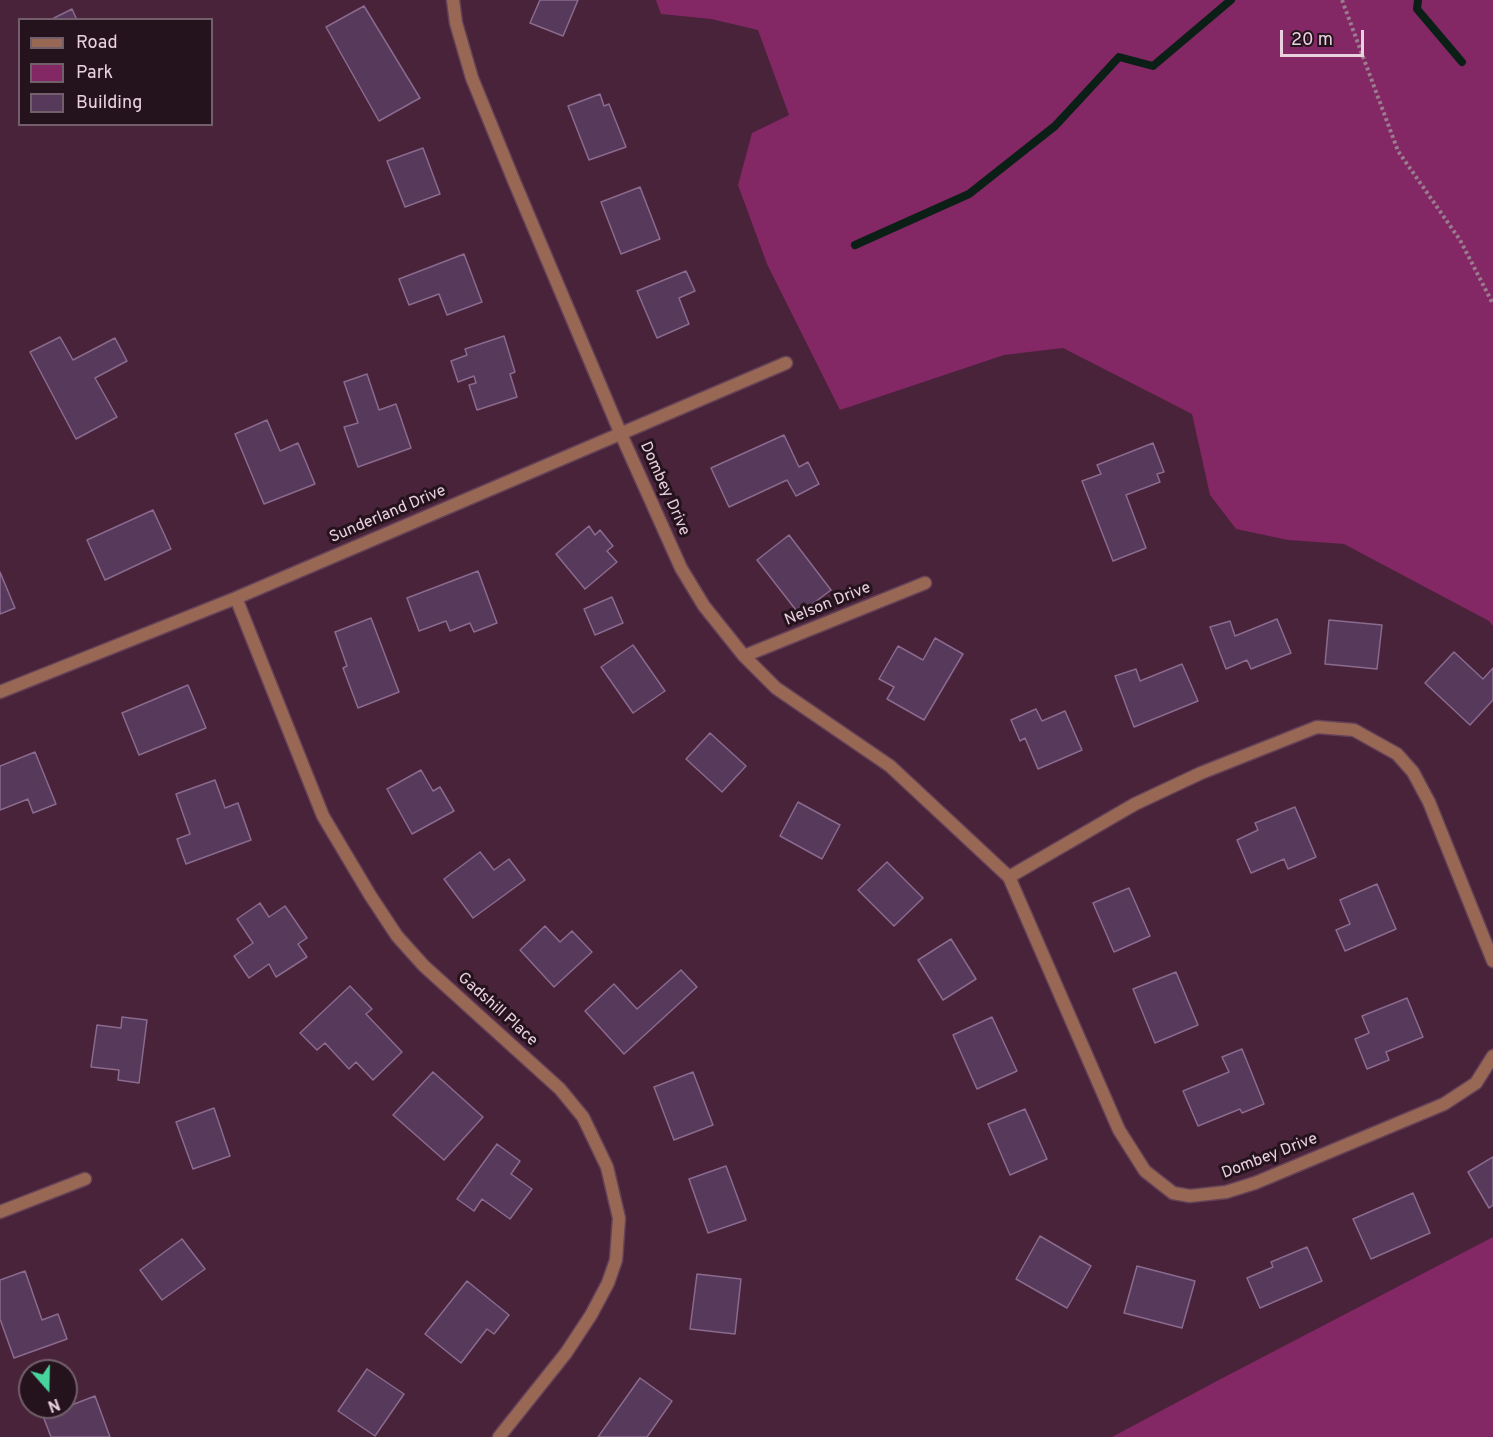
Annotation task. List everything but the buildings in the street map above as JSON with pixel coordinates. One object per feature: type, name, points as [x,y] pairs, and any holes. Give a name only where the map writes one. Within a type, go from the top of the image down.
[{"type":"street","name":"Dombey Drive","points":[[453,0],[456,23],[472,78],[620,432],[681,568],[704,606],[744,656],[792,700],[890,766],[1009,877],[1119,1130],[1145,1171],[1173,1193],[1190,1196],[1226,1192],[1444,1104],[1476,1083],[1493,1056]]},
{"type":"street","name":"Sunderland Drive","points":[[0,692],[236,598],[786,363]]},
{"type":"street","name":"Nelson Drive","points":[[744,656],[925,583]]},
{"type":"street","name":"Gadshill Place","points":[[236,598],[323,816],[370,895],[397,936],[424,966],[560,1089],[583,1117],[607,1167],[619,1218],[615,1260],[608,1282],[591,1315],[566,1353],[499,1437]]},
{"type":"street","points":[[1009,877],[1135,804],[1211,769],[1317,728],[1354,730],[1397,754],[1413,772],[1429,802],[1493,961]]},
{"type":"street","points":[[0,1212],[85,1179]]},
{"type":"path","points":[[1342,0],[1398,151],[1460,240],[1493,304]]},
{"type":"green space","points":[[656,0],[1493,0],[1493,626],[1489,621],[1344,544],[1288,540],[1236,529],[1210,495],[1192,414],[1063,348],[1004,355],[840,410],[767,264],[738,185],[752,133],[789,115],[758,30],[711,19],[661,14]]},
{"type":"green space","points":[[1493,1237],[1493,1437],[1112,1437],[1215,1382]]},
{"type":"waterway","points":[[855,245],[969,194],[1055,126],[1119,57],[1153,66],[1231,0]]},
{"type":"waterway","points":[[1418,0],[1417,9],[1462,62]]}]
